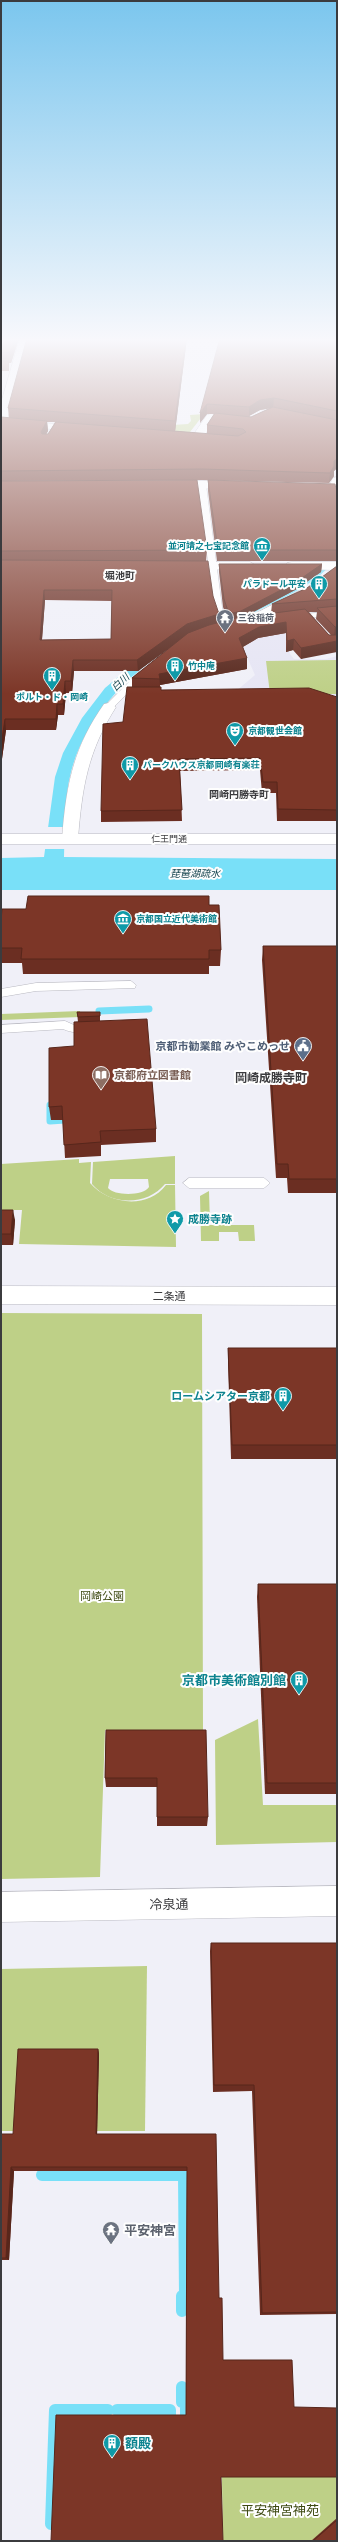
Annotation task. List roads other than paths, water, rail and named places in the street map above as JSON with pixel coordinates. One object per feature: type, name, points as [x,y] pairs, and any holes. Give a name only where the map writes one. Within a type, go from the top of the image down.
[{"type":"street","points":[[155,484],[252,486]]},
{"type":"street","points":[[321,488],[336,486]]},
{"type":"street","points":[[168,566],[267,566]]},
{"type":"street","points":[[282,566],[313,566],[333,569]]},
{"type":"street","points":[[247,626],[313,586]]},
{"type":"street","points":[[69,835],[79,765],[90,738],[109,707]]},
{"type":"street","name":"仁王門通","points":[[1,838],[45,838],[69,835],[337,839]]},
{"type":"street","name":"二条通","points":[[1,1295],[337,1296]]},
{"type":"street","name":"冷泉通","points":[[1,1907],[337,1900]]},
{"type":"lane","points":[[202,485],[212,566],[221,618],[226,627]]},
{"type":"lane","points":[[287,618],[310,619],[337,613]]},
{"type":"lane","points":[[213,631],[226,627],[247,626],[273,619]]},
{"type":"lane","points":[[109,707],[120,694],[154,664]]},
{"type":"lane","points":[[120,694],[134,694]]},
{"type":"lane","points":[[1,993],[36,987],[131,985]]},
{"type":"lane","points":[[1,1028],[65,1025],[72,1029],[101,1028]]},
{"type":"lane","points":[[189,1183],[264,1183]]},
{"type":"water","points":[[312,568],[328,568],[312,582],[283,598],[231,623],[172,648],[147,665],[118,690],[94,720],[77,754],[71,772],[66,803],[64,857],[337,859],[337,890],[1,890],[1,858],[44,857],[55,777],[63,753],[82,718],[105,688],[153,648],[229,616]]},
{"type":"waterway","points":[[99,1011],[149,1009]]},
{"type":"waterway","points":[[50,1105],[50,1121],[65,1120]]},
{"type":"waterway","points":[[42,2175],[184,2175],[185,2296],[182,2296],[182,2311]]},
{"type":"waterway","points":[[182,2387],[182,2402],[186,2403],[186,2425]]},
{"type":"waterway","points":[[51,2524],[55,2410],[108,2410]]},
{"type":"waterway","points":[[117,2410],[170,2410],[170,2425]]},
{"type":"place","name":"並河靖之七宝記念館","points":[[262,561]]},
{"type":"place","name":"パラドール平安","points":[[319,599]]},
{"type":"place","name":"三谷稲荷","points":[[225,633]]},
{"type":"place","name":"竹中庵","points":[[175,681]]},
{"type":"place","name":"ポルト・ド・岡崎","points":[[52,691]]},
{"type":"place","name":"京都観世会館","points":[[235,746]]},
{"type":"place","name":"パークハウス京都岡崎有楽荘","points":[[130,780]]},
{"type":"place","name":"京都国立近代美術館","points":[[123,934]]},
{"type":"place","name":"京都市勧業館 みやこめっせ","points":[[303,1061]]},
{"type":"place","name":"京都府立図書館","points":[[101,1090]]},
{"type":"place","name":"成勝寺跡","points":[[175,1234]]},
{"type":"place","name":"ロームシアター京都","points":[[283,1411]]},
{"type":"place","name":"京都市美術館別館","points":[[299,1695]]},
{"type":"place","name":"平安神宮","points":[[111,2245]]},
{"type":"place","name":"額殿","points":[[112,2458]]},
{"type":"district","name":"堀池町","points":[[120,575]]},
{"type":"district","name":"岡崎円勝寺町","points":[[239,794]]},
{"type":"district","name":"岡崎成勝寺町","points":[[271,1078]]},
{"type":"water label","name":"白川","points":[[120,682]]},
{"type":"water label","name":"琵琶湖疏水","points":[[195,873]]},
{"type":"park label","name":"岡崎公園","points":[[102,1596]]},
{"type":"park label","name":"平安神宮神苑","points":[[280,2510]]}]
